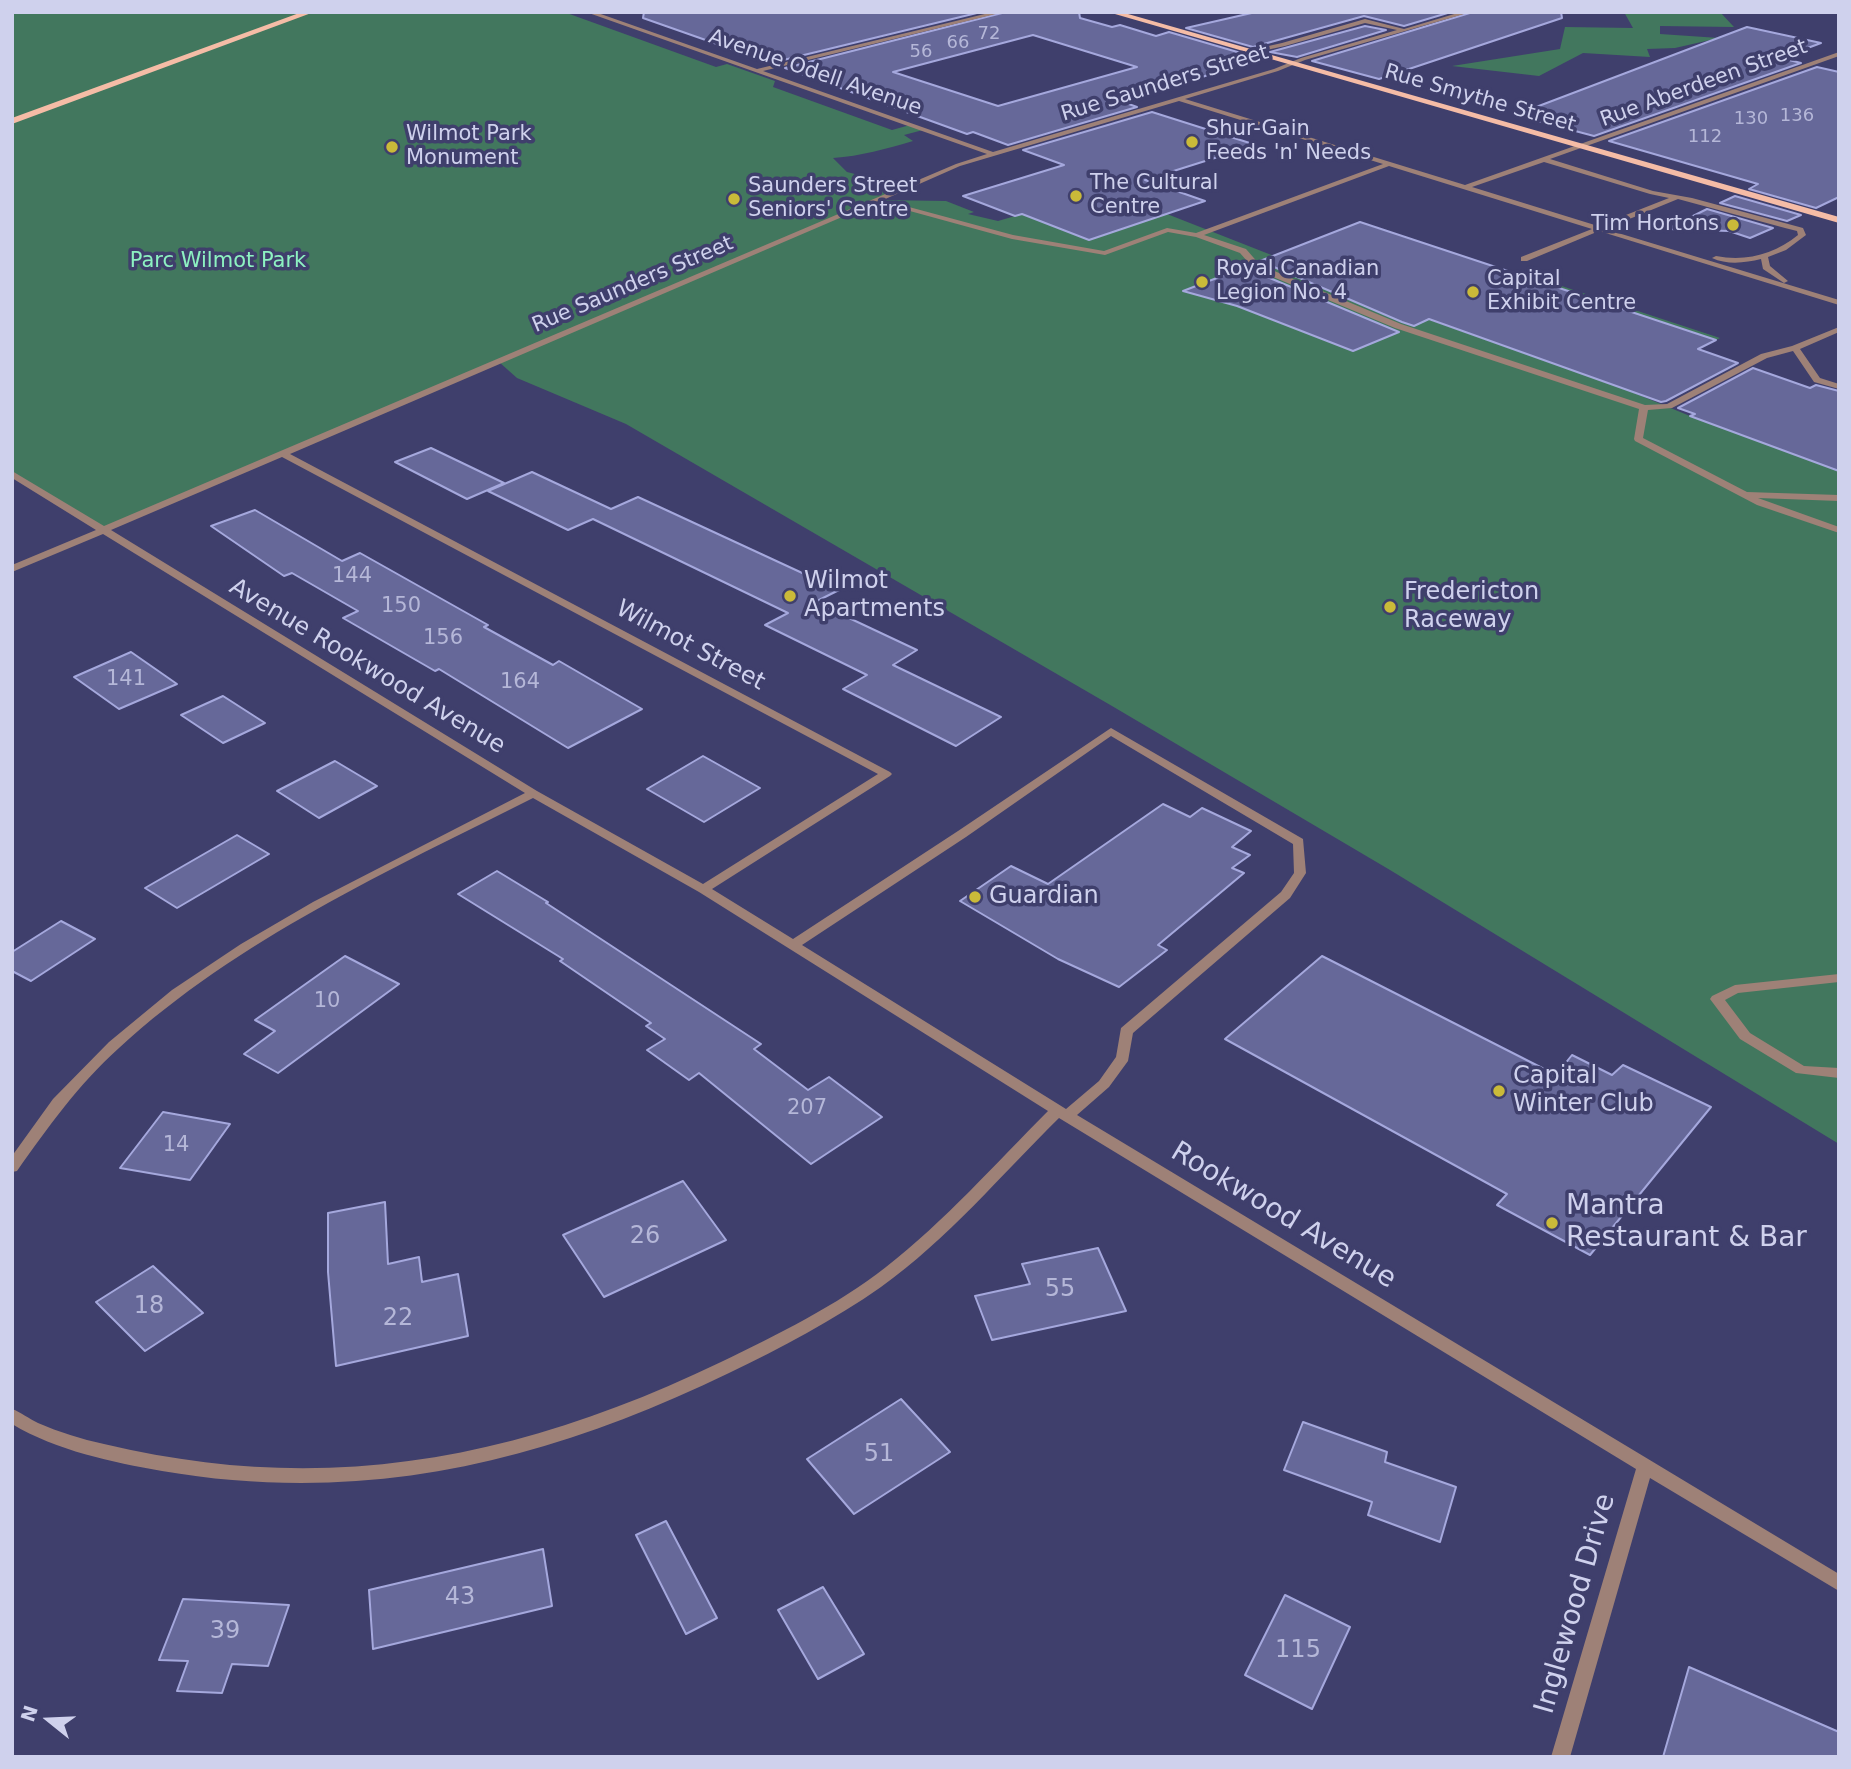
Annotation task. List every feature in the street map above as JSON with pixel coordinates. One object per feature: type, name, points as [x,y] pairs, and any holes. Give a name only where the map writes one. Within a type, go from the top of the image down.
[{"type":"main road","points":[[12,121],[310,12]]},
{"type":"main road","name":"Rue Smythe Street","points":[[1112,12],[1839,220]]},
{"type":"street","name":"Avenue Odell Avenue","points":[[589,12],[990,153]]},
{"type":"street","points":[[757,71],[1001,12]]},
{"type":"street","name":"Rue Saunders Street","points":[[103,531],[990,153],[1468,12]]},
{"type":"street","points":[[1248,51],[1283,45],[1365,21],[1403,31]]},
{"type":"street","name":"Rue Aberdeen Street","points":[[1466,188],[1839,54]]},
{"type":"street","points":[[1179,99],[1839,303]]},
{"type":"street","points":[[1545,160],[1652,192],[1800,230],[1802,235],[1764,256],[1742,262],[1722,260],[1652,238],[1599,229]]},
{"type":"street","points":[[1197,234],[1389,164]]},
{"type":"street","points":[[1524,259],[1677,197]]},
{"type":"street","points":[[876,200],[1012,237],[1105,253],[1167,230],[1197,234],[1243,251],[1257,267],[1398,326],[1644,408],[1669,406],[1764,356],[1795,348],[1839,329]]},
{"type":"street","points":[[1764,256],[1766,268],[1774,276],[1815,296]]},
{"type":"street","points":[[1795,348],[1817,380],[1839,387]]},
{"type":"street","points":[[1644,408],[1638,439],[1745,495],[1839,530]]},
{"type":"street","name":"Wilmot Street","points":[[284,454],[886,774],[703,889]]},
{"type":"street","name":"Avenue Rookwood Avenue","points":[[12,474],[533,793],[703,889]]},
{"type":"street","points":[[1745,495],[1782,494],[1839,498]]},
{"type":"street","points":[[12,569],[103,531]]},
{"type":"street","points":[[12,1416],[43,1432],[116,1454],[209,1471],[336,1478],[386,1474],[523,1446],[625,1414],[673,1394],[825,1315],[906,1259],[1063,1113],[1104,1084],[1123,1058],[1126,1031],[1286,895],[1300,873],[1299,842],[1111,731],[962,834],[793,945]]},
{"type":"street","points":[[12,1167],[32,1135],[80,1081],[131,1030],[194,981],[259,937],[533,793]]},
{"type":"street","name":"Rookwood Avenue","points":[[703,889],[1063,1113],[1839,1583]]},
{"type":"street","points":[[1839,978],[1735,989],[1717,999],[1745,1036],[1801,1070],[1839,1073]]},
{"type":"street","name":"Inglewood Drive","points":[[1560,1757],[1645,1467]]},
{"type":"green space","name":"Fredericton Raceway","points":[[12,12],[564,12],[716,67],[727,64],[775,81],[773,87],[892,130],[910,125],[923,130],[904,135],[913,141],[863,154],[833,158],[847,172],[906,187],[879,200],[946,201],[974,212],[968,214],[998,221],[1022,214],[1167,214],[1274,256],[1426,309],[1416,315],[1622,388],[1839,471],[1839,1144],[1390,870],[1112,706],[626,424],[517,378],[499,362],[103,531],[12,474]]},
{"type":"green space","points":[[1624,12],[1720,12],[1734,27],[1660,26],[1660,34],[1719,38],[1675,48],[1647,49],[1650,57],[1583,53],[1539,76],[1452,66],[1560,49],[1565,27],[1633,28]]},
{"type":"green space","points":[[1522,273],[1720,338],[1716,340],[1517,275]]},
{"type":"building","points":[[644,12],[981,12],[771,63],[643,18]]},
{"type":"building","points":[[1006,12],[1079,12],[1080,18],[1112,27],[1120,25],[1156,36],[1169,32],[1258,58],[1126,103],[1137,107],[1008,145],[973,132],[967,134],[785,68]],"holes":[[[1033,35],[1137,67],[998,106],[893,72]]]},
{"type":"building","points":[[1256,12],[1451,12],[1404,26],[1364,16],[1253,47],[1186,28]]},
{"type":"building","points":[[1473,12],[1561,12],[1562,18],[1379,79],[1312,61]]},
{"type":"building","points":[[1365,26],[1386,30],[1297,57],[1270,52]]},
{"type":"building","points":[[1747,27],[1821,43],[1781,58],[1801,63],[1594,136],[1515,115]]},
{"type":"building","points":[[1817,67],[1839,72],[1839,197],[1816,208],[1749,189],[1758,184],[1609,141]]},
{"type":"building","points":[[1152,112],[1256,145],[1145,180],[1205,201],[1089,240],[1022,214],[1015,216],[963,196],[1064,165],[1023,150]]},
{"type":"building","points":[[1735,196],[1801,215],[1787,221],[1720,203]]},
{"type":"building","name":"Tim Hortons","points":[[1707,209],[1773,228],[1750,238],[1729,231],[1667,229]]},
{"type":"building","name":"Capital Exhibit Centre","points":[[1360,222],[1716,340],[1698,349],[1738,363],[1661,402],[1429,319],[1414,326],[1402,322],[1260,261]]},
{"type":"building","points":[[1248,266],[1253,271],[1399,332],[1353,351],[1237,306],[1183,291]]},
{"type":"building","points":[[1753,368],[1810,388],[1816,385],[1839,391],[1839,471],[1690,416],[1695,414],[1678,408]]},
{"type":"building","points":[[431,448],[504,483],[467,499],[395,462]]},
{"type":"building","name":"Wilmot Apartments","points":[[532,472],[611,509],[638,497],[839,590],[815,602],[917,650],[893,665],[1001,717],[956,746],[843,689],[867,675],[765,625],[788,613],[593,519],[568,530],[488,491]]},
{"type":"building","points":[[255,510],[342,561],[360,553],[488,625],[484,627],[553,665],[559,661],[642,709],[568,748],[439,669],[435,671],[343,618],[358,611],[292,573],[284,576],[211,526]]},
{"type":"building","points":[[131,652],[177,684],[119,709],[74,677]]},
{"type":"building","points":[[223,696],[265,723],[223,743],[181,715]]},
{"type":"building","points":[[703,756],[760,788],[704,822],[647,789]]},
{"type":"building","points":[[335,761],[377,786],[319,818],[277,791]]},
{"type":"building","points":[[1163,804],[1190,817],[1202,808],[1251,831],[1232,847],[1250,855],[1232,868],[1244,873],[1158,945],[1167,950],[1119,987],[1058,959],[960,901],[1011,866],[1048,884]]},
{"type":"building","points":[[237,835],[269,854],[177,908],[145,888]]},
{"type":"building","points":[[497,871],[761,1044],[754,1049],[808,1090],[829,1077],[882,1117],[811,1164],[699,1073],[689,1080],[647,1050],[665,1039],[646,1026],[651,1023],[560,961],[563,959],[458,894]]},
{"type":"building","points":[[61,921],[95,939],[31,981],[12,971],[12,952]]},
{"type":"building","points":[[345,956],[399,984],[278,1073],[244,1054],[275,1031],[255,1020]]},
{"type":"building","name":"Capital Winter Club","points":[[1322,956],[1556,1075],[1572,1055],[1612,1075],[1623,1065],[1711,1107],[1590,1255],[1497,1205],[1507,1194],[1225,1039]]},
{"type":"building","points":[[163,1112],[230,1124],[190,1180],[120,1168]]},
{"type":"building","points":[[683,1181],[726,1240],[604,1297],[563,1235]]},
{"type":"building","points":[[385,1202],[388,1264],[419,1257],[422,1282],[458,1274],[468,1336],[336,1366],[328,1272],[328,1213]]},
{"type":"building","points":[[1098,1248],[1126,1311],[992,1340],[975,1296],[1030,1284],[1022,1264]]},
{"type":"building","points":[[153,1266],[203,1313],[145,1351],[96,1302]]},
{"type":"building","points":[[901,1399],[950,1452],[854,1514],[807,1459]]},
{"type":"building","points":[[1303,1422],[1387,1452],[1385,1462],[1456,1487],[1440,1542],[1368,1515],[1372,1502],[1284,1470]]},
{"type":"building","points":[[666,1521],[717,1618],[686,1634],[636,1535]]},
{"type":"building","points":[[543,1549],[552,1606],[373,1649],[369,1590]]},
{"type":"building","points":[[823,1587],[864,1654],[818,1679],[778,1610]]},
{"type":"building","points":[[1285,1595],[1350,1627],[1312,1709],[1245,1675]]},
{"type":"building","points":[[183,1599],[289,1605],[268,1666],[232,1664],[222,1693],[177,1691],[188,1661],[159,1660]]},
{"type":"building","points":[[1689,1667],[1839,1732],[1839,1757],[1663,1757]]},
{"type":"place","name":"Shur-Gain Feeds 'n' Needs","points":[[1192,142]]},
{"type":"place","name":"Wilmot Park Monument","points":[[392,147]]},
{"type":"place","name":"The Cultural Centre","points":[[1076,196]]},
{"type":"place","name":"Saunders Street Seniors' Centre","points":[[734,199]]},
{"type":"place","name":"Tim Hortons","points":[[1733,225]]},
{"type":"place","name":"Royal Canadian Legion No. 4","points":[[1202,282]]},
{"type":"place","name":"Capital Exhibit Centre","points":[[1473,292]]},
{"type":"place","name":"Wilmot Apartments","points":[[790,596]]},
{"type":"place","name":"Fredericton Raceway","points":[[1390,607]]},
{"type":"place","name":"Guardian","points":[[975,897]]},
{"type":"place","name":"Capital Winter Club","points":[[1499,1091]]},
{"type":"place","name":"Mantra Restaurant & Bar","points":[[1552,1223]]},
{"type":"park label","name":"Parc Wilmot Park","points":[[218,262]]}]
